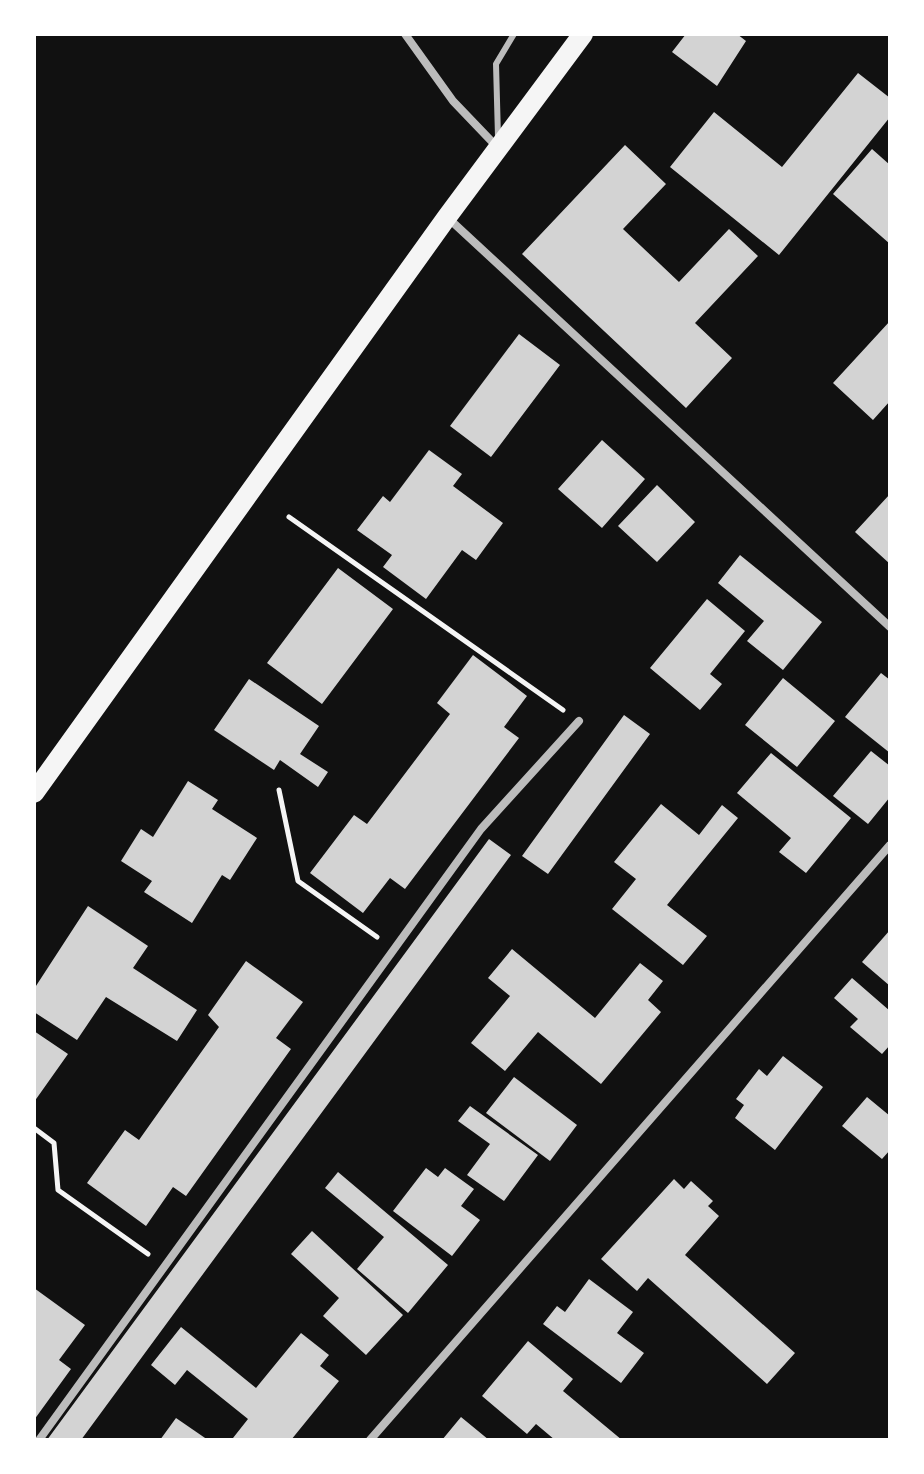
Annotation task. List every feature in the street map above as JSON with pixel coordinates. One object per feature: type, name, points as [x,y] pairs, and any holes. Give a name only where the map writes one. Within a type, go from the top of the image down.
[{"type":"main road","points":[[34,793],[447,217],[583,34]]},
{"type":"street","points":[[405,34],[453,101],[498,149]]},
{"type":"street","points":[[447,217],[890,627]]},
{"type":"street","points":[[39,1440],[481,829],[579,721]]},
{"type":"street","points":[[370,1440],[890,845]]},
{"type":"lane","points":[[498,149],[496,64],[514,34]]},
{"type":"path","points":[[289,517],[579,721]]},
{"type":"path","points":[[279,790],[298,881],[394,950]]},
{"type":"path","points":[[34,1128],[54,1143],[58,1190],[164,1266]]},
{"type":"building","points":[[686,34],[737,34],[746,41],[717,86],[672,52]]},
{"type":"building","points":[[858,73],[890,98],[890,117],[779,255],[670,167],[714,112],[782,167]]},
{"type":"building","points":[[625,145],[666,184],[623,229],[679,282],[729,229],[758,256],[695,323],[732,358],[686,408],[522,254]]},
{"type":"building","points":[[872,149],[890,165],[890,244],[833,194]]},
{"type":"building","points":[[890,321],[890,401],[873,420],[833,383]]},
{"type":"building","points":[[519,334],[560,365],[491,457],[450,426]]},
{"type":"building","points":[[602,440],[645,479],[602,528],[558,489]]},
{"type":"building","points":[[429,450],[462,474],[453,486],[503,523],[476,560],[462,550],[426,599],[383,567],[392,555],[357,530],[383,496],[390,502]]},
{"type":"building","points":[[657,485],[695,522],[657,562],[618,526]]},
{"type":"building","points":[[890,494],[890,564],[855,532]]},
{"type":"building","points":[[740,555],[822,622],[783,670],[747,641],[764,621],[718,583]]},
{"type":"building","points":[[338,568],[393,609],[322,704],[267,663]]},
{"type":"building","points":[[707,599],[745,631],[710,674],[722,684],[700,710],[650,668]]},
{"type":"building","points":[[473,655],[527,696],[504,727],[519,738],[405,889],[390,878],[363,913],[310,873],[354,815],[367,824],[450,714],[437,703]]},
{"type":"building","points":[[881,673],[890,680],[890,753],[845,717]]},
{"type":"building","points":[[783,678],[835,721],[797,767],[745,725]]},
{"type":"building","points":[[249,679],[319,726],[300,754],[328,772],[318,787],[280,760],[274,770],[214,730]]},
{"type":"building","points":[[624,715],[650,734],[548,874],[522,856]]},
{"type":"building","points":[[871,751],[890,766],[890,797],[868,824],[833,796]]},
{"type":"building","points":[[771,753],[851,818],[806,873],[779,852],[791,838],[737,793]]},
{"type":"building","points":[[188,781],[218,800],[212,809],[257,838],[230,880],[222,875],[192,923],[144,892],[152,881],[121,861],[141,829],[153,837]]},
{"type":"building","points":[[661,804],[699,835],[722,805],[738,818],[667,905],[707,936],[683,965],[612,909],[636,879],[614,862]]},
{"type":"building","points":[[489,839],[511,855],[81,1440],[47,1440]]},
{"type":"building","points":[[88,906],[148,946],[133,968],[197,1010],[177,1041],[106,997],[77,1040],[34,1012],[34,989]]},
{"type":"building","points":[[890,930],[890,986],[862,962]]},
{"type":"building","points":[[512,949],[595,1018],[640,963],[663,981],[648,1000],[661,1012],[601,1084],[538,1032],[505,1071],[471,1043],[510,996],[488,978]]},
{"type":"building","points":[[246,961],[303,1002],[276,1038],[291,1049],[186,1196],[173,1187],[146,1226],[87,1183],[125,1130],[139,1140],[219,1027],[208,1015]]},
{"type":"building","points":[[852,978],[890,1011],[890,1045],[882,1054],[850,1027],[858,1019],[834,998]]},
{"type":"building","points":[[34,1031],[68,1054],[34,1102]]},
{"type":"building","points":[[783,1056],[823,1087],[775,1150],[735,1118],[744,1105],[736,1099],[759,1069],[767,1076]]},
{"type":"building","points":[[514,1077],[577,1125],[550,1161],[486,1113]]},
{"type":"building","points":[[867,1097],[890,1116],[890,1150],[882,1159],[842,1126]]},
{"type":"building","points":[[470,1106],[538,1155],[504,1201],[467,1175],[490,1144],[458,1121]]},
{"type":"building","points":[[426,1168],[438,1177],[445,1168],[474,1189],[461,1206],[480,1220],[452,1256],[393,1211]]},
{"type":"building","points":[[338,1172],[448,1265],[408,1313],[357,1269],[384,1237],[325,1188]]},
{"type":"building","points":[[674,1179],[684,1189],[691,1181],[713,1201],[708,1206],[719,1216],[685,1255],[795,1353],[767,1384],[648,1278],[637,1291],[601,1259]]},
{"type":"building","points":[[312,1231],[403,1315],[366,1355],[323,1316],[339,1298],[291,1254]]},
{"type":"building","points":[[589,1279],[633,1312],[617,1333],[644,1353],[621,1383],[543,1324],[557,1306],[565,1312]]},
{"type":"building","points":[[34,1288],[85,1325],[59,1360],[71,1369],[34,1420]]},
{"type":"building","points":[[181,1327],[256,1388],[301,1333],[329,1355],[320,1366],[339,1381],[291,1440],[236,1440],[233,1438],[248,1419],[187,1370],[175,1385],[151,1365]]},
{"type":"building","points":[[528,1341],[573,1379],[563,1391],[622,1440],[555,1440],[536,1424],[527,1434],[482,1396]]},
{"type":"building","points":[[461,1417],[489,1440],[442,1440]]},
{"type":"building","points":[[176,1418],[208,1440],[160,1440]]}]
